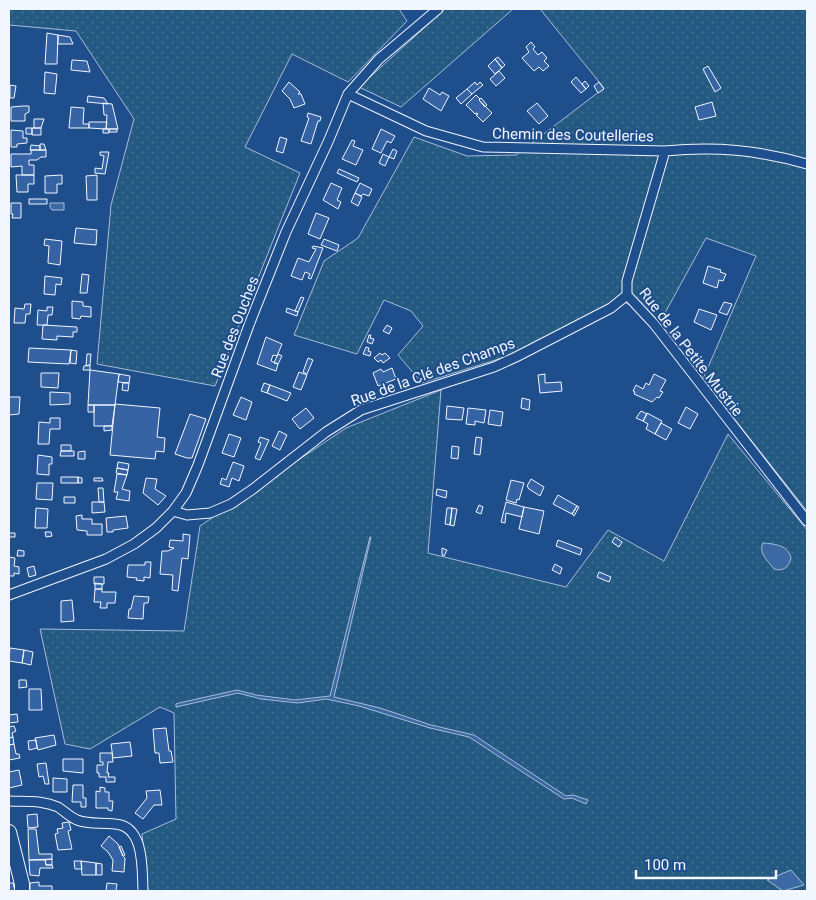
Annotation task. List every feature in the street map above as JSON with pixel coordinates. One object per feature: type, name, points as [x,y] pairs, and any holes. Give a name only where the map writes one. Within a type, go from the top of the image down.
[{"type":"main road","points":[[9,832],[22,891]]},
{"type":"street","name":"Rue des Ouches","points":[[9,595],[106,559],[134,544],[156,528],[173,511],[186,493],[198,465],[249,325],[286,232],[348,94],[379,59],[438,9]]},
{"type":"street","name":"Chemin des Coutelleries","points":[[348,94],[426,131],[483,147],[664,151],[731,149],[766,153],[807,164]]},
{"type":"street","name":"Rue de la Petite Mustrie","points":[[664,151],[627,281],[627,295],[654,324],[807,521]]},
{"type":"street","name":"Rue de la Clé des Champs","points":[[173,511],[187,515],[210,512],[231,504],[326,432],[361,410],[509,360],[611,308],[627,295]]},
{"type":"street","points":[[9,801],[46,802],[60,808],[75,819],[88,823],[116,824],[126,827],[137,840],[139,847],[142,860],[142,891]]},
{"type":"shaded area","points":[[9,9],[399,9],[407,21],[348,82],[292,54],[245,147],[300,173],[215,386],[97,364],[111,205],[134,119],[76,31],[9,25]]},
{"type":"shaded area","points":[[445,9],[513,9],[401,107],[359,87]]},
{"type":"shaded area","points":[[540,9],[807,9],[807,511],[703,379],[756,256],[706,238],[660,322],[621,300],[521,352],[422,383],[398,355],[423,326],[411,311],[384,300],[357,354],[294,335],[324,261],[358,238],[414,137],[467,156],[516,155],[604,88]]},
{"type":"shaded area","points":[[50,203],[64,203],[64,210],[52,210]]},
{"type":"shaded area","points":[[441,390],[428,553],[566,587],[608,530],[664,561],[728,434],[807,530],[807,891],[148,891],[142,834],[176,819],[174,713],[160,707],[90,749],[65,744],[40,629],[184,631],[200,526],[346,428]]},
{"type":"shaded area","points":[[370,537],[334,697],[380,708],[431,725],[474,735],[566,796],[573,795],[588,800],[586,804],[572,798],[564,799],[469,737],[430,728],[359,706],[326,699],[298,703],[261,699],[238,693],[176,707],[176,704],[179,703],[237,690],[256,695],[295,700],[330,696]]},
{"type":"shaded area","points":[[763,543],[776,545],[787,550],[791,558],[789,564],[780,570],[774,569],[763,554]]},
{"type":"shaded area","points":[[791,870],[804,885],[783,891],[767,880]]},
{"type":"building","points":[[47,33],[58,35],[57,64],[45,64]]},
{"type":"building","points":[[58,35],[70,37],[73,44],[58,44]]},
{"type":"building","points":[[531,42],[535,47],[533,49],[538,55],[542,52],[547,58],[544,61],[549,66],[543,71],[539,67],[534,71],[522,58],[529,52],[526,47]]},
{"type":"building","points":[[498,57],[505,65],[502,68],[495,59]]},
{"type":"building","points":[[495,59],[502,68],[495,74],[488,66]]},
{"type":"building","points":[[72,60],[87,61],[90,72],[71,70]]},
{"type":"building","points":[[708,66],[721,88],[715,92],[703,69]]},
{"type":"building","points":[[499,71],[505,78],[496,86],[490,79]]},
{"type":"building","points":[[45,72],[57,74],[55,94],[44,93]]},
{"type":"building","points":[[576,77],[586,89],[581,93],[571,82]]},
{"type":"building","points":[[585,81],[589,86],[586,89],[582,84]]},
{"type":"building","points":[[289,82],[300,92],[298,94],[301,94],[305,104],[294,108],[290,99],[282,91]]},
{"type":"building","points":[[475,82],[477,85],[480,82],[483,85],[472,94],[467,89]]},
{"type":"building","points":[[599,82],[604,89],[598,93],[594,86]]},
{"type":"building","points":[[10,85],[16,86],[14,98],[10,98]]},
{"type":"building","points":[[429,88],[440,95],[442,92],[449,96],[441,111],[423,99]]},
{"type":"building","points":[[467,89],[472,94],[461,104],[456,98]]},
{"type":"building","points":[[476,95],[492,113],[483,122],[476,115],[478,114],[475,114],[466,105]]},
{"type":"building","points":[[88,96],[104,98],[108,104],[87,102]]},
{"type":"building","points":[[481,98],[487,105],[485,107],[479,100]]},
{"type":"building","points":[[712,102],[716,116],[699,120],[695,107]]},
{"type":"building","points":[[103,103],[112,104],[118,129],[106,129],[107,115],[104,115]]},
{"type":"building","points":[[537,103],[548,116],[539,124],[527,111]]},
{"type":"building","points":[[29,106],[29,112],[25,114],[25,121],[11,121],[11,107]]},
{"type":"building","points":[[71,107],[84,108],[83,124],[89,124],[89,128],[69,128]]},
{"type":"building","points":[[308,113],[321,117],[311,144],[301,141],[309,118],[307,117]]},
{"type":"building","points":[[34,119],[44,119],[41,128],[34,128]]},
{"type":"building","points":[[89,122],[107,122],[106,129],[89,128]]},
{"type":"building","points":[[26,128],[32,128],[32,134],[26,134]]},
{"type":"building","points":[[32,128],[41,128],[41,135],[32,135]]},
{"type":"building","points":[[103,129],[109,129],[109,133],[103,133]]},
{"type":"building","points":[[109,129],[117,129],[117,132],[109,132]]},
{"type":"building","points":[[381,129],[395,136],[391,143],[387,141],[381,153],[372,149]]},
{"type":"building","points":[[11,130],[23,131],[23,138],[27,138],[27,143],[11,147]]},
{"type":"building","points":[[280,137],[287,139],[283,153],[276,151]]},
{"type":"building","points":[[352,140],[355,141],[353,146],[363,150],[356,165],[342,159]]},
{"type":"building","points":[[40,144],[44,144],[46,150],[40,150]]},
{"type":"building","points":[[31,145],[40,146],[40,150],[30,150]]},
{"type":"building","points":[[393,149],[397,151],[394,159],[389,157]]},
{"type":"building","points":[[31,150],[46,150],[46,157],[29,160],[29,165],[34,165],[34,175],[22,175],[22,166],[11,167],[11,154],[31,154]]},
{"type":"building","points":[[100,152],[109,152],[105,174],[95,173],[95,168],[102,169],[104,156],[100,155]]},
{"type":"building","points":[[383,154],[389,157],[385,166],[379,163]]},
{"type":"building","points":[[339,169],[359,178],[357,182],[337,173]]},
{"type":"building","points":[[16,175],[34,175],[34,184],[28,184],[28,192],[17,192]]},
{"type":"building","points":[[62,175],[62,184],[57,184],[57,193],[45,193],[45,176]]},
{"type":"building","points":[[97,175],[97,200],[87,200],[86,176]]},
{"type":"building","points":[[331,183],[342,188],[337,200],[341,202],[338,209],[323,200]]},
{"type":"building","points":[[360,183],[372,189],[369,196],[363,194],[361,196],[355,193]]},
{"type":"building","points":[[355,193],[362,197],[358,206],[351,202]]},
{"type":"building","points":[[29,199],[47,199],[47,204],[29,204]]},
{"type":"building","points":[[11,203],[21,203],[21,218],[12,218]]},
{"type":"building","points":[[316,213],[329,218],[320,239],[308,234]]},
{"type":"building","points":[[76,228],[97,230],[96,245],[74,243]]},
{"type":"building","points":[[45,239],[62,241],[60,265],[48,263],[49,246],[44,245]]},
{"type":"building","points":[[324,239],[339,245],[337,251],[321,245]]},
{"type":"building","points":[[313,246],[323,248],[311,279],[308,278],[310,274],[305,272],[302,280],[291,276],[298,258],[309,262],[316,249],[312,248]]},
{"type":"building","points":[[708,266],[721,270],[720,272],[726,274],[723,281],[719,280],[717,288],[703,283]]},
{"type":"building","points":[[82,274],[89,275],[87,293],[80,293]]},
{"type":"building","points":[[45,276],[62,278],[61,285],[56,284],[55,295],[44,294]]},
{"type":"building","points":[[301,297],[304,298],[298,312],[295,311]]},
{"type":"building","points":[[72,301],[83,302],[83,306],[91,307],[91,317],[81,316],[80,319],[72,318]]},
{"type":"building","points":[[724,302],[732,304],[727,315],[719,312]]},
{"type":"building","points":[[25,304],[31,304],[30,314],[26,314],[25,323],[14,323],[15,308],[24,309]]},
{"type":"building","points":[[47,307],[53,307],[52,315],[48,315],[47,325],[37,325],[38,310],[47,311]]},
{"type":"building","points":[[287,308],[298,312],[297,316],[286,312]]},
{"type":"building","points":[[699,309],[717,315],[711,330],[694,322]]},
{"type":"building","points":[[43,325],[77,327],[77,332],[73,332],[73,337],[57,336],[57,340],[42,339]]},
{"type":"building","points":[[387,325],[392,328],[389,334],[383,331]]},
{"type":"building","points":[[369,335],[371,335],[370,338],[374,339],[372,344],[367,342]]},
{"type":"building","points":[[266,337],[282,344],[277,356],[273,355],[271,361],[278,364],[276,371],[257,364]]},
{"type":"building","points":[[366,347],[371,352],[370,356],[363,354]]},
{"type":"building","points":[[29,348],[71,350],[69,364],[28,362]]},
{"type":"building","points":[[71,350],[77,351],[76,364],[70,363]]},
{"type":"building","points":[[380,353],[382,355],[385,353],[390,358],[383,363],[381,360],[378,362],[374,358]]},
{"type":"building","points":[[87,354],[91,354],[90,365],[86,366]]},
{"type":"building","points":[[278,354],[282,356],[278,364],[274,363]]},
{"type":"building","points":[[308,358],[313,360],[307,374],[303,372]]},
{"type":"building","points":[[90,365],[90,370],[83,370],[84,366]]},
{"type":"building","points":[[392,368],[396,379],[378,386],[373,373],[381,369],[383,372]]},
{"type":"building","points":[[90,370],[119,374],[115,405],[88,405]]},
{"type":"building","points":[[299,372],[307,375],[301,390],[293,387]]},
{"type":"building","points":[[41,373],[59,373],[58,388],[41,387]]},
{"type":"building","points":[[119,374],[130,376],[129,383],[118,382]]},
{"type":"building","points":[[545,374],[545,383],[561,382],[562,391],[540,393],[538,375]]},
{"type":"building","points":[[654,374],[666,380],[660,391],[663,392],[659,398],[657,397],[652,402],[634,394],[635,392],[633,391],[636,385],[643,389],[646,383],[649,385]]},
{"type":"building","points":[[123,383],[129,383],[128,391],[122,390]]},
{"type":"building","points":[[264,383],[270,385],[267,393],[261,391]]},
{"type":"building","points":[[270,385],[291,393],[287,401],[267,393]]},
{"type":"building","points":[[50,392],[70,393],[70,404],[50,405]]},
{"type":"building","points":[[9,397],[20,397],[19,414],[9,415]]},
{"type":"building","points":[[241,397],[252,402],[246,420],[233,415]]},
{"type":"building","points":[[522,398],[530,400],[529,410],[521,408]]},
{"type":"building","points":[[115,404],[160,408],[157,437],[165,438],[164,452],[156,451],[155,459],[110,455]]},
{"type":"building","points":[[88,405],[94,405],[94,412],[88,412]]},
{"type":"building","points":[[94,405],[115,405],[112,426],[94,426]]},
{"type":"building","points":[[447,406],[464,408],[462,420],[446,419]]},
{"type":"building","points":[[686,407],[698,414],[690,429],[678,423]]},
{"type":"building","points":[[306,408],[314,418],[300,429],[292,419]]},
{"type":"building","points":[[468,408],[486,410],[484,423],[475,421],[475,425],[466,424]]},
{"type":"building","points":[[490,410],[503,412],[501,426],[488,424]]},
{"type":"building","points":[[641,411],[647,414],[643,421],[636,418]]},
{"type":"building","points":[[647,413],[662,421],[655,434],[646,429],[648,424],[643,421]]},
{"type":"building","points":[[190,414],[206,419],[192,458],[187,458],[175,454]]},
{"type":"building","points":[[50,418],[60,418],[60,429],[50,429],[49,444],[38,444],[39,422],[50,423]]},
{"type":"building","points":[[661,423],[672,429],[666,440],[655,434]]},
{"type":"building","points":[[104,426],[112,426],[112,430],[104,431]]},
{"type":"building","points":[[279,431],[287,435],[280,450],[272,446]]},
{"type":"building","points":[[229,434],[241,438],[234,457],[222,453]]},
{"type":"building","points":[[260,437],[269,440],[260,460],[255,458],[261,443],[258,442]]},
{"type":"building","points":[[476,437],[482,438],[480,455],[474,454]]},
{"type":"building","points":[[61,445],[71,445],[71,451],[61,451]]},
{"type":"building","points":[[452,446],[459,447],[458,459],[451,458]]},
{"type":"building","points":[[61,451],[74,451],[74,456],[60,456]]},
{"type":"building","points":[[85,451],[85,459],[78,459],[78,452]]},
{"type":"building","points":[[38,455],[52,457],[52,464],[49,464],[49,475],[37,474]]},
{"type":"building","points":[[118,462],[129,464],[128,470],[117,468]]},
{"type":"building","points":[[233,462],[244,466],[239,481],[232,478],[229,487],[220,484],[222,478],[226,480]]},
{"type":"building","points":[[117,468],[128,470],[127,475],[116,473]]},
{"type":"building","points":[[117,474],[127,475],[122,489],[130,491],[129,501],[116,499],[118,492],[114,492]]},
{"type":"building","points":[[61,477],[78,477],[78,483],[61,483]]},
{"type":"building","points":[[78,477],[82,478],[82,483],[78,483]]},
{"type":"building","points":[[94,478],[102,478],[103,481],[94,481]]},
{"type":"building","points":[[146,478],[157,479],[155,489],[166,496],[158,505],[143,493]]},
{"type":"building","points":[[531,479],[544,487],[540,496],[527,486]]},
{"type":"building","points":[[511,480],[524,483],[519,500],[517,499],[516,503],[506,500]]},
{"type":"building","points":[[37,483],[53,483],[52,500],[36,499]]},
{"type":"building","points":[[98,488],[103,488],[104,502],[99,502]]},
{"type":"building","points":[[437,489],[447,491],[446,498],[436,495]]},
{"type":"building","points":[[558,495],[577,506],[572,514],[553,504]]},
{"type":"building","points":[[64,497],[75,497],[75,503],[64,503]]},
{"type":"building","points":[[92,502],[104,502],[105,512],[92,513]]},
{"type":"building","points":[[506,502],[524,507],[522,517],[506,513],[505,523],[501,522]]},
{"type":"building","points":[[479,505],[483,507],[481,514],[476,512]]},
{"type":"building","points":[[577,506],[579,507],[574,516],[572,514]]},
{"type":"building","points":[[524,507],[544,511],[539,534],[519,529]]},
{"type":"building","points":[[36,508],[48,509],[47,528],[35,528]]},
{"type":"building","points":[[447,508],[452,508],[450,525],[445,524]]},
{"type":"building","points":[[452,508],[457,509],[454,526],[450,525]]},
{"type":"building","points":[[82,515],[82,519],[92,519],[92,524],[102,524],[102,535],[87,535],[87,531],[77,530],[76,516]]},
{"type":"building","points":[[126,516],[128,528],[107,532],[106,518]]},
{"type":"building","points":[[45,532],[51,532],[52,536],[46,537]]},
{"type":"building","points":[[9,533],[15,533],[15,537],[9,537]]},
{"type":"building","points":[[183,534],[190,535],[188,559],[182,558],[178,591],[172,590],[173,575],[160,574],[162,551],[174,548],[169,547],[170,540],[183,541]]},
{"type":"building","points":[[615,537],[622,542],[619,547],[612,542]]},
{"type":"building","points":[[558,540],[582,549],[580,555],[556,546]]},
{"type":"building","points":[[442,548],[447,550],[444,556],[442,555]]},
{"type":"building","points":[[18,550],[24,551],[24,556],[17,556]]},
{"type":"building","points":[[9,557],[15,558],[14,566],[19,567],[19,574],[14,573],[14,576],[9,576]]},
{"type":"building","points":[[145,562],[151,562],[150,578],[144,577],[144,581],[127,577],[128,565],[145,565]]},
{"type":"building","points":[[555,564],[562,568],[560,574],[552,570]]},
{"type":"building","points":[[34,566],[36,575],[29,577],[27,568]]},
{"type":"building","points":[[599,572],[611,577],[609,582],[597,577]]},
{"type":"building","points":[[94,577],[104,577],[104,584],[94,584]]},
{"type":"building","points":[[95,583],[102,584],[102,589],[95,589]]},
{"type":"building","points":[[95,589],[102,589],[102,592],[116,592],[115,603],[107,603],[107,608],[100,608],[101,602],[94,602]]},
{"type":"building","points":[[134,596],[149,597],[148,603],[144,603],[143,619],[128,618]]},
{"type":"building","points":[[72,600],[74,621],[61,622],[61,601]]},
{"type":"building","points":[[10,648],[24,650],[22,663],[9,661]]},
{"type":"building","points":[[24,650],[33,652],[31,665],[22,663]]},
{"type":"building","points":[[19,680],[26,680],[27,687],[19,688]]},
{"type":"building","points":[[29,689],[41,689],[42,710],[29,710]]},
{"type":"building","points":[[17,714],[18,722],[9,723],[9,715]]},
{"type":"building","points":[[14,726],[16,731],[12,733],[13,737],[9,738],[9,727]]},
{"type":"building","points":[[166,728],[169,751],[171,751],[173,762],[160,763],[159,753],[155,753],[153,729]]},
{"type":"building","points":[[54,735],[56,745],[38,750],[35,738]]},
{"type":"building","points":[[13,737],[14,744],[9,745],[9,738]]},
{"type":"building","points":[[36,740],[37,748],[29,750],[28,741]]},
{"type":"building","points":[[130,742],[132,756],[113,758],[111,744]]},
{"type":"building","points":[[14,744],[16,754],[19,754],[20,758],[9,760],[9,745]]},
{"type":"building","points":[[100,753],[112,753],[113,762],[108,762],[107,773],[109,773],[108,777],[115,777],[115,782],[106,782],[106,777],[99,777],[97,765],[103,765],[103,762],[100,762]]},
{"type":"building","points":[[63,759],[83,759],[83,773],[63,771]]},
{"type":"building","points":[[46,763],[49,784],[45,784],[43,776],[39,777],[37,764]]},
{"type":"building","points":[[19,770],[22,785],[9,788],[9,772]]},
{"type":"building","points":[[53,778],[67,779],[67,792],[53,792]]},
{"type":"building","points":[[73,785],[83,785],[83,798],[86,798],[86,807],[81,807],[81,802],[72,802]]},
{"type":"building","points":[[100,787],[105,788],[105,792],[109,792],[109,801],[113,801],[112,811],[108,810],[108,808],[96,808],[96,791],[100,792]]},
{"type":"building","points":[[160,790],[162,805],[154,805],[143,819],[135,813],[147,798],[146,791]]},
{"type":"building","points":[[37,814],[38,827],[28,828],[27,815]]},
{"type":"building","points":[[69,822],[71,830],[68,831],[72,849],[58,850],[55,834],[58,833],[57,829],[63,828],[62,823]]},
{"type":"building","points":[[28,829],[36,829],[39,854],[52,854],[52,859],[29,860]]},
{"type":"building","points":[[109,836],[118,844],[125,858],[124,872],[112,871],[113,860],[101,846]]},
{"type":"building","points":[[121,846],[125,855],[123,856],[119,847]]},
{"type":"building","points":[[52,859],[52,865],[46,865],[45,860]]},
{"type":"building","points":[[29,860],[45,860],[46,865],[52,865],[53,868],[40,868],[39,876],[30,875]]},
{"type":"building","points":[[74,861],[81,861],[82,869],[75,869]]},
{"type":"building","points":[[81,861],[96,863],[96,875],[82,875]]},
{"type":"building","points":[[96,863],[102,864],[102,875],[96,875]]},
{"type":"building","points":[[39,882],[39,886],[52,886],[52,891],[30,891],[30,883]]},
{"type":"building","points":[[9,883],[13,883],[15,891],[9,891]]},
{"type":"building","points":[[107,883],[117,884],[116,891],[106,891]]}]
